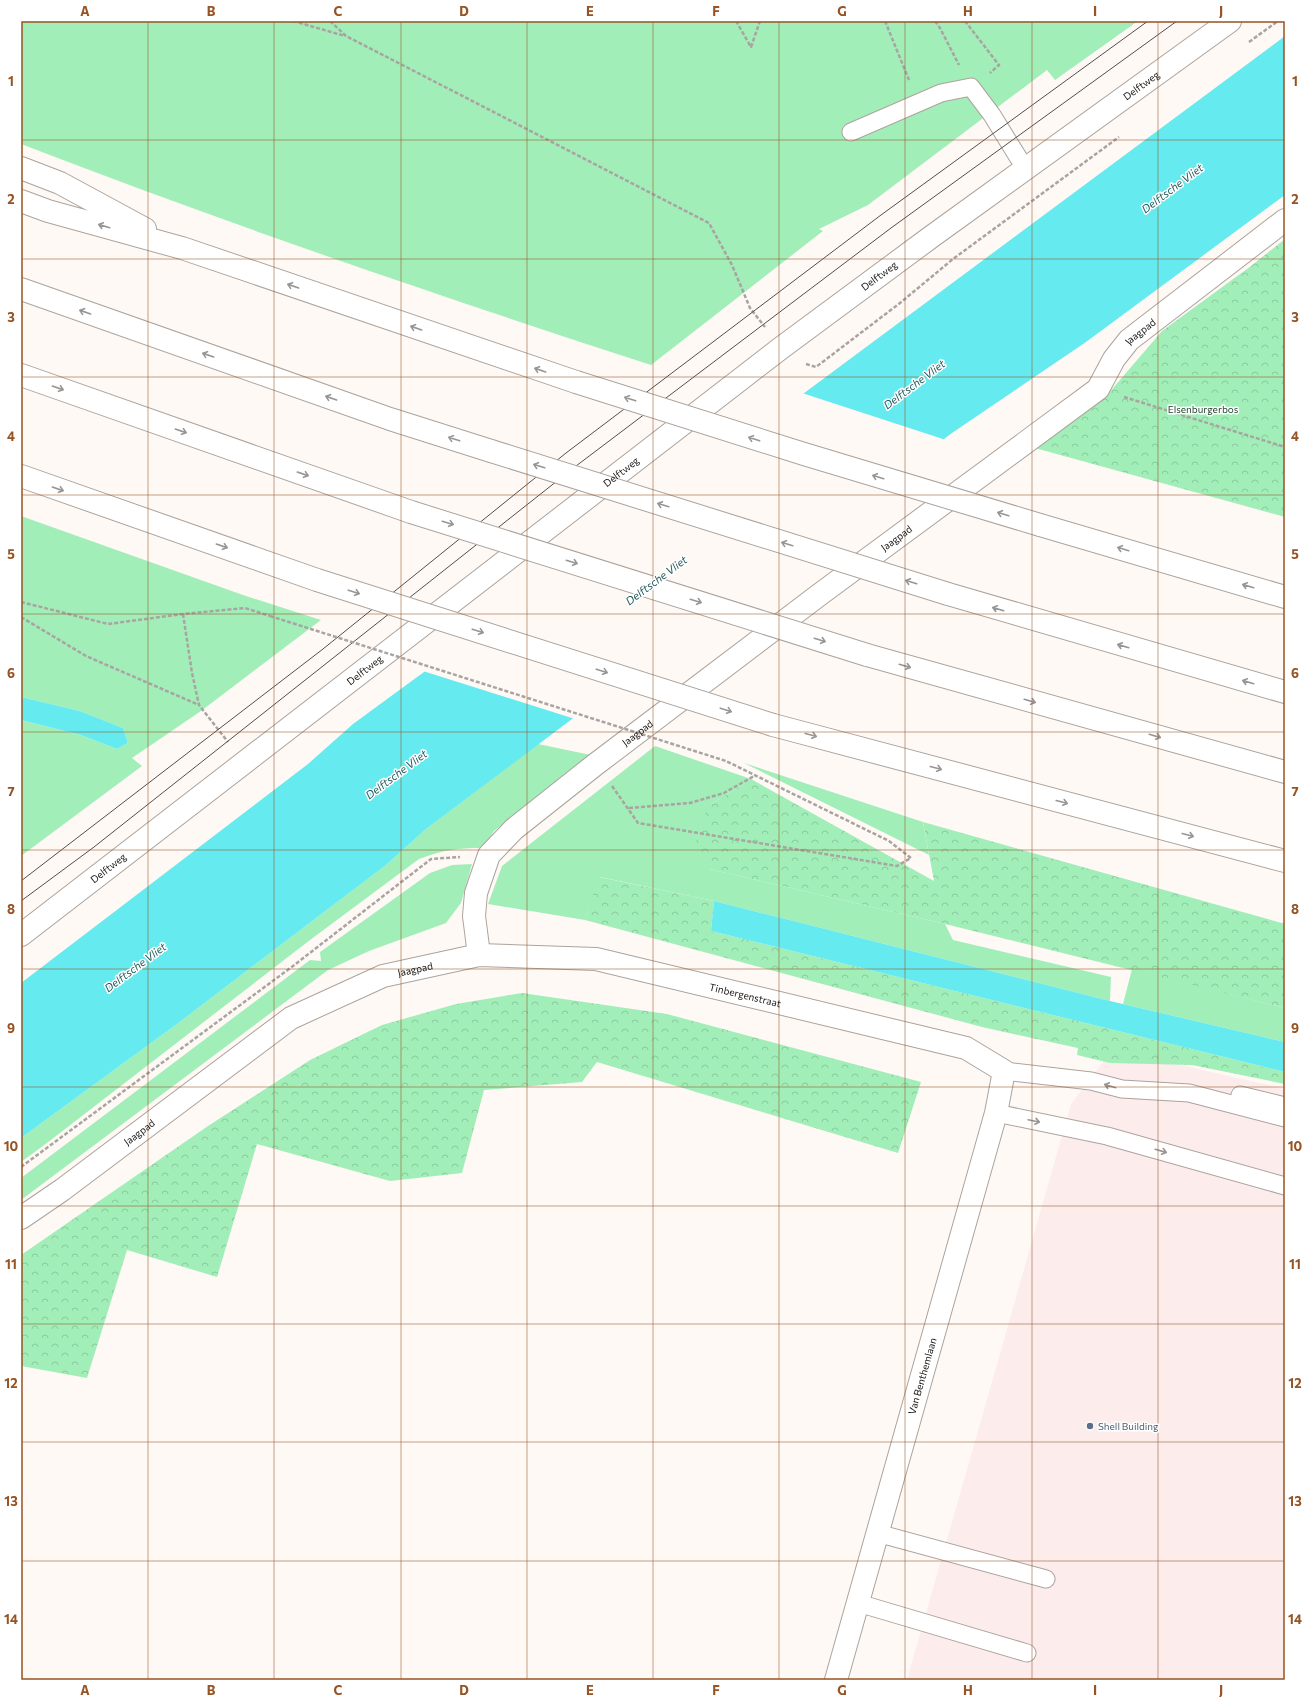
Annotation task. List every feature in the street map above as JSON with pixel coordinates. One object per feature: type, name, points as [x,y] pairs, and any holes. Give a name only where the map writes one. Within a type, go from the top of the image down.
[{"type":"main road","name":"Delftweg","points":[[21,935],[781,348],[931,237],[1026,170],[1230,21]]},
{"type":"main road","points":[[21,168],[60,183],[182,248]]},
{"type":"main road","points":[[21,201],[48,211],[182,248],[576,382],[804,454],[1285,597]]},
{"type":"main road","name":"Jaagpad","points":[[21,1218],[62,1190],[291,1018],[383,976],[479,955],[474,916],[476,893],[489,855],[514,829],[596,764],[820,595],[1098,389],[1114,359],[1129,340],[1285,220]]},
{"type":"main road","points":[[21,289],[390,419],[948,594],[1285,692]]},
{"type":"main road","points":[[21,375],[411,512],[867,655],[1285,772]]},
{"type":"main road","points":[[21,476],[317,580],[773,725],[1285,861]]},
{"type":"main road","name":"Tinbergenstraat","points":[[479,955],[596,959],[966,1048],[1004,1071]]},
{"type":"main road","name":"Van Benthemlaan","points":[[836,1680],[996,1113],[1004,1071]]},
{"type":"lane","points":[[851,132],[941,93],[971,87],[992,115],[1026,170]]},
{"type":"lane","points":[[1004,1071],[1092,1081],[1122,1089],[1189,1092],[1285,1118]]},
{"type":"lane","points":[[1139,1090],[1197,1085],[1285,1106]]},
{"type":"lane","points":[[996,1113],[1107,1136],[1285,1186]]},
{"type":"lane","points":[[877,1533],[1046,1579]]},
{"type":"lane","points":[[858,1603],[1027,1652]]},
{"type":"path","points":[[293,21],[346,36],[709,223],[732,265],[750,308],[768,331]]},
{"type":"path","points":[[330,21],[346,36]]},
{"type":"path","points":[[736,21],[751,47],[760,21]]},
{"type":"path","points":[[885,21],[919,102]]},
{"type":"path","points":[[935,21],[971,87],[999,66],[966,21]]},
{"type":"path","points":[[1246,44],[1278,21]]},
{"type":"path","points":[[803,362],[816,367],[900,303],[953,259],[1125,133]]},
{"type":"path","points":[[1098,389],[1285,447]]},
{"type":"path","points":[[21,602],[108,624],[183,614],[245,608],[726,761],[889,842],[911,858],[896,866],[638,823],[629,808],[596,764]]},
{"type":"path","points":[[183,614],[192,673],[199,705],[244,764]]},
{"type":"path","points":[[21,617],[86,656],[199,705]]},
{"type":"path","points":[[629,808],[690,803],[724,793],[756,775]]},
{"type":"path","points":[[21,1167],[293,966],[431,859],[489,855]]},
{"type":"shaded area","points":[[1113,1049],[1285,1089],[1285,1680],[907,1680],[1071,1104]]},
{"type":"green space","points":[[21,21],[1138,21],[1055,80],[1047,70],[868,205],[819,229],[823,231],[651,365],[334,259],[177,203],[21,144]]},
{"type":"green space","name":"Elsenburgerbos","points":[[1285,239],[1285,517],[1035,448],[1107,395],[1162,331],[1251,266]]},
{"type":"green space","points":[[21,516],[243,595],[321,620],[201,711],[132,758],[142,766],[21,856],[21,720],[81,735],[117,749],[128,743],[123,728],[80,711],[21,697]]},
{"type":"green space","points":[[538,744],[591,755],[494,831],[483,848],[450,850],[435,853],[419,859],[310,940],[21,1162],[21,1138],[177,1024],[386,865],[426,829]]},
{"type":"green space","points":[[655,746],[751,779],[711,804],[709,869],[945,924],[953,940],[1111,977],[1110,1001],[714,901],[600,877],[585,920],[488,904],[502,866]]},
{"type":"green space","points":[[744,763],[923,822],[929,855]]},
{"type":"green space","points":[[751,779],[934,881],[923,822],[1285,924],[1285,1008],[945,924],[709,869],[693,833],[711,804]]},
{"type":"green space","points":[[472,864],[461,903],[446,923],[369,951],[328,970],[21,1200],[21,1178],[310,960],[321,961],[320,952],[430,873],[452,865]]},
{"type":"green space","points":[[599,877],[714,901],[711,931],[1285,1072],[1285,1084],[1192,1065],[1110,1063],[1077,1055],[1078,1048],[982,1027],[585,920]]},
{"type":"green space","points":[[1132,969],[1285,1008],[1285,1042],[1123,1004]]},
{"type":"green space","points":[[522,993],[667,1014],[921,1082],[898,1153],[597,1062],[582,1082],[484,1090],[462,1173],[390,1181],[257,1144],[217,1277],[127,1250],[87,1378],[21,1366],[21,1255],[208,1126],[310,1060],[382,1025],[456,1004]]},
{"type":"water","name":"Delftsche Vliet","points":[[1285,36],[1285,195],[1086,342],[952,433],[426,829],[386,865],[177,1024],[21,1138],[21,983],[308,764],[353,724],[784,408]]},
{"type":"water","points":[[21,697],[80,711],[123,728],[128,743],[117,749],[81,735],[21,720]]},
{"type":"water","points":[[714,901],[1110,1001],[1285,1042],[1285,1072],[711,931]]},
{"type":"pier","points":[[802,393],[946,440],[575,719],[423,671]]},
{"type":"tram line","points":[[21,881],[323,649],[566,453],[881,215],[1148,21]]},
{"type":"tram line","points":[[21,901],[94,847],[576,466],[891,228],[1177,21]]},
{"type":"place","name":"Shell Building","points":[[1090,1426]]}]
